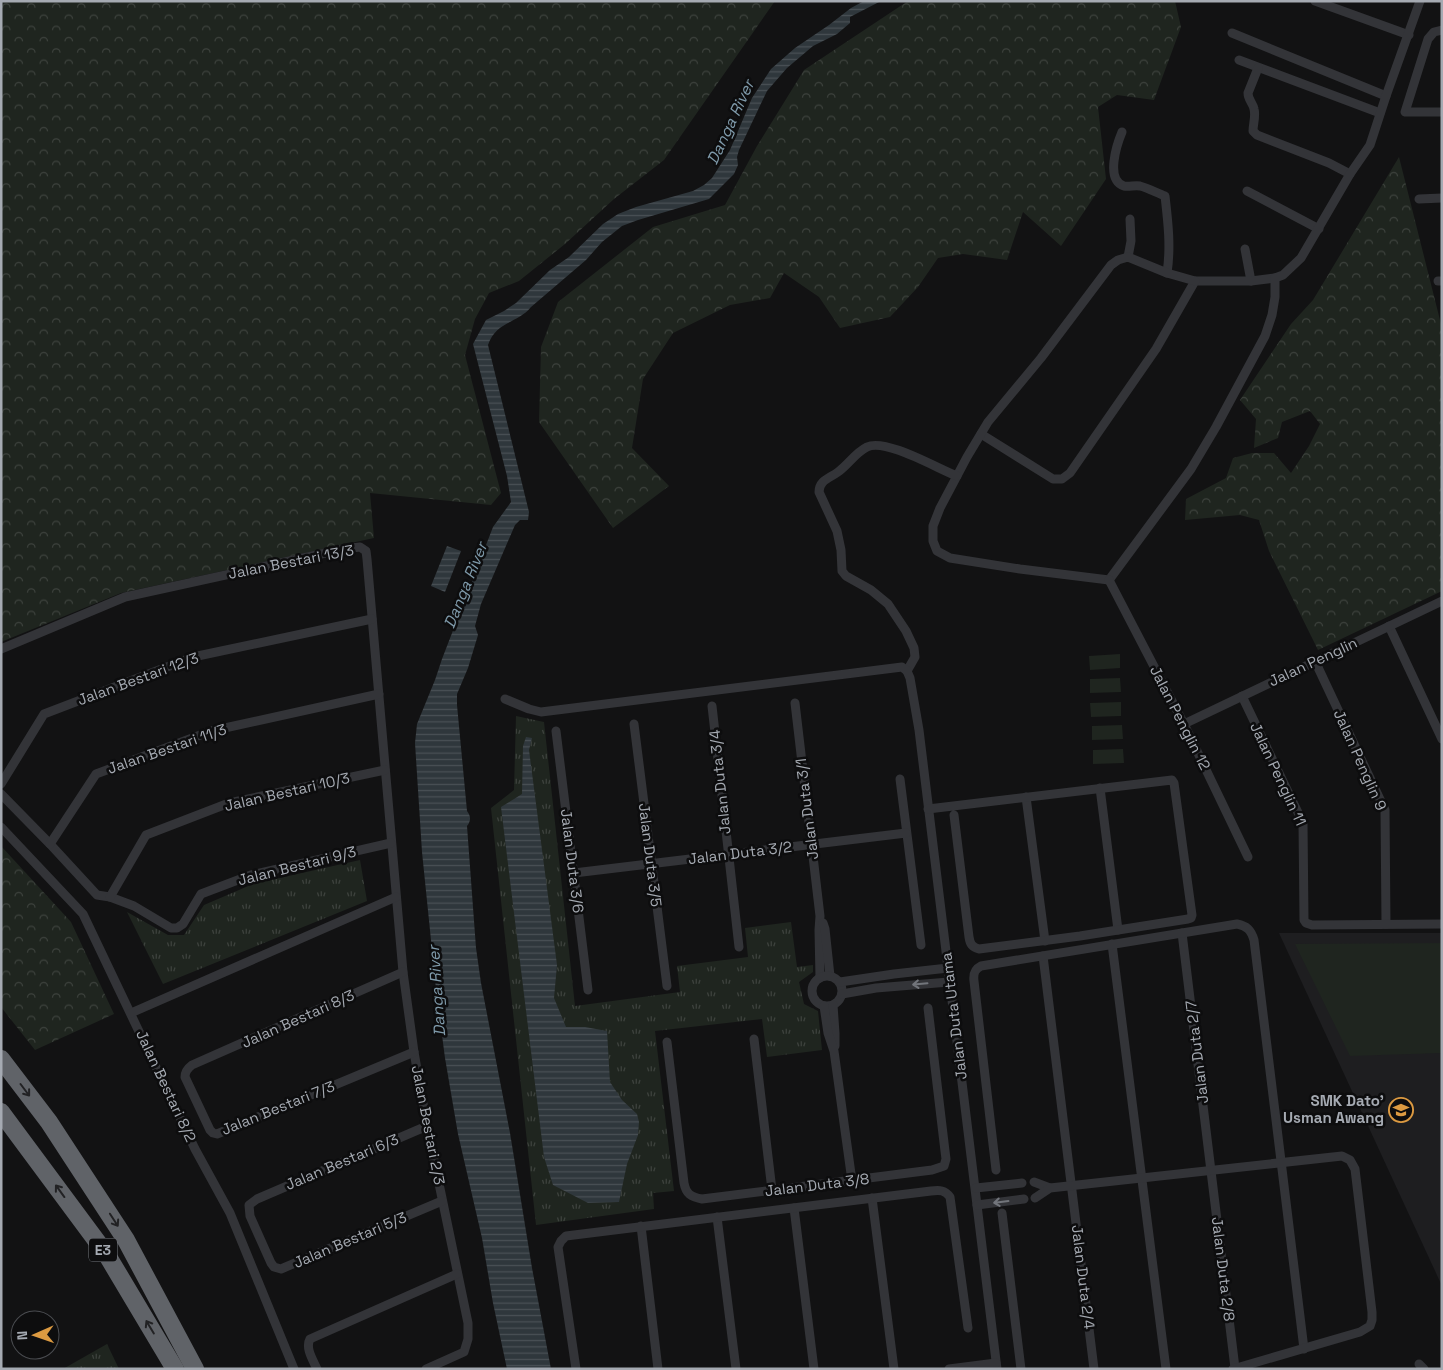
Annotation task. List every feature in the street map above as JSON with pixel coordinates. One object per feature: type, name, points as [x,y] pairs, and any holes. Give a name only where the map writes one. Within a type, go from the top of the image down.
[{"type":"highway","name":"E3","points":[[1,1059],[49,1122],[126,1240],[195,1369]]},
{"type":"highway","name":"E3","points":[[1,1112],[107,1255],[175,1369]]},
{"type":"street","points":[[1315,1],[1409,35]]},
{"type":"street","points":[[1274,278],[1275,297],[1265,336],[1216,427],[1191,469],[1109,580],[950,558],[937,551],[933,541],[933,526],[940,508],[981,434],[994,413],[1042,358],[1111,265],[1118,260],[1128,257],[1167,273],[1195,281],[1251,281],[1283,275],[1301,258],[1350,174],[1370,145],[1420,1]]},
{"type":"street","points":[[1438,31],[1428,40],[1405,112],[1442,112]]},
{"type":"street","points":[[1232,33],[1386,96]]},
{"type":"street","points":[[1239,60],[1380,113]]},
{"type":"street","points":[[1258,68],[1247,97],[1254,106],[1253,131],[1258,135],[1329,163],[1350,174]]},
{"type":"street","points":[[1122,132],[1114,163],[1115,175],[1120,184],[1139,186],[1165,196],[1170,233],[1167,273]]},
{"type":"street","points":[[1247,191],[1319,229]]},
{"type":"street","points":[[1419,199],[1442,198]]},
{"type":"street","points":[[1128,257],[1131,241],[1130,219]]},
{"type":"street","points":[[1245,249],[1251,281]]},
{"type":"street","points":[[981,434],[1053,479],[1062,479],[1070,473],[1156,349],[1195,281]]},
{"type":"street","points":[[505,699],[541,712],[904,669],[914,661],[914,648],[902,624],[888,604],[871,590],[846,576],[842,571],[838,536],[819,492],[819,487],[821,482],[840,470],[853,457],[870,446],[888,447],[957,476]]},
{"type":"street","name":"Jalan Bestari 13/3","points":[[1,650],[125,597],[353,547],[366,551],[396,897]]},
{"type":"street","name":"Jalan Penglin 12","points":[[1109,580],[1184,724],[1248,857]]},
{"type":"street","name":"Jalan Penglin","points":[[1184,724],[1442,601]]},
{"type":"street","name":"Jalan Bestari 12/3","points":[[1,784],[44,714],[193,657],[372,619]]},
{"type":"street","points":[[1389,626],[1442,739]]},
{"type":"street","name":"Jalan Penglin 9","points":[[1315,661],[1385,810],[1386,924]]},
{"type":"street","name":"Jalan Duta Utama","points":[[904,669],[910,678],[919,730],[976,1188],[996,1366]]},
{"type":"street","name":"Jalan Bestari 11/3","points":[[50,844],[96,774],[211,731],[379,694]]},
{"type":"street","name":"Jalan Penglin 11","points":[[1242,696],[1303,824],[1304,914],[1306,923],[1312,925],[1386,924]]},
{"type":"street","name":"Jalan Duta 3/1","points":[[795,703],[820,916],[825,977]]},
{"type":"street","name":"Jalan Duta 3/4","points":[[712,706],[739,947]]},
{"type":"street","name":"Jalan Duta 3/5","points":[[634,724],[667,986]]},
{"type":"street","name":"Jalan Duta 3/6","points":[[556,731],[588,990]]},
{"type":"street","name":"Jalan Bestari 10/3","points":[[110,897],[146,835],[229,803],[385,770]]},
{"type":"street","points":[[900,779],[921,945]]},
{"type":"street","points":[[928,809],[1172,780],[1174,783],[1192,910],[1191,918],[1045,941],[979,949],[972,946],[969,937],[954,815]]},
{"type":"street","points":[[1100,788],[1118,930]]},
{"type":"street","points":[[1,794],[97,895],[110,897]]},
{"type":"street","points":[[1026,797],[1045,941]]},
{"type":"street","name":"Jalan Bestari 8/2","points":[[1,826],[83,914],[195,1148],[230,1213],[294,1369]]},
{"type":"street","name":"Jalan Duta 3/2","points":[[574,873],[906,833]]},
{"type":"street","name":"Jalan Bestari 9/3","points":[[110,897],[134,906],[166,926],[177,928],[182,924],[201,894],[251,875],[391,843]]},
{"type":"street","points":[[131,1012],[396,897]]},
{"type":"street","name":"Jalan Bestari 2/3","points":[[396,897],[403,972],[414,1052],[427,1126],[468,1323],[468,1339],[464,1352],[426,1369]]},
{"type":"street","points":[[996,1170],[973,976],[977,968],[1237,924],[1249,928],[1252,933],[1304,1348]]},
{"type":"street","points":[[1386,924],[1442,924]]},
{"type":"street","name":"Jalan Duta 2/7","points":[[1182,933],[1211,1170]]},
{"type":"street","points":[[1112,944],[1166,1369]]},
{"type":"street","name":"Jalan Duta 2/4","points":[[1043,956],[1094,1369]]},
{"type":"street","points":[[840,982],[948,968]]},
{"type":"street","name":"Jalan Bestari 8/3","points":[[192,1065],[403,972]]},
{"type":"street","points":[[825,977],[835,978],[840,982],[842,994],[839,1000],[829,1005],[816,1000],[813,990],[816,981],[825,977]]},
{"type":"street","points":[[842,994],[876,988],[949,982]]},
{"type":"street","points":[[829,1005],[828,1033],[834,1051],[852,1181]]},
{"type":"street","name":"Jalan Duta 3/8","points":[[667,1042],[684,1183],[689,1195],[702,1199],[852,1181],[932,1170],[944,1166],[946,1151],[928,1008]]},
{"type":"street","points":[[754,1039],[772,1190]]},
{"type":"street","name":"Jalan Bestari 7/3","points":[[192,1065],[185,1072],[186,1082],[210,1130],[217,1134],[414,1052]]},
{"type":"street","name":"Jalan Bestari 6/3","points":[[257,1199],[427,1126]]},
{"type":"street","points":[[1034,1182],[1050,1188],[1342,1156],[1350,1160],[1355,1169],[1372,1320],[1370,1326],[1360,1332],[1234,1368]]},
{"type":"street","name":"Jalan Duta 2/8","points":[[1211,1170],[1234,1368]]},
{"type":"street","points":[[976,1188],[1022,1182]]},
{"type":"street","points":[[1035,1198],[1050,1188]]},
{"type":"street","points":[[576,1369],[558,1247],[566,1236],[940,1190],[946,1192],[952,1206],[968,1328]]},
{"type":"street","points":[[872,1198],[894,1369]]},
{"type":"street","name":"Jalan Bestari 5/3","points":[[257,1199],[249,1205],[250,1216],[271,1263],[274,1267],[281,1269],[442,1201]]},
{"type":"street","points":[[977,1204],[1024,1199]]},
{"type":"street","points":[[794,1208],[814,1369]]},
{"type":"street","points":[[1002,1213],[1021,1369]]},
{"type":"street","points":[[717,1217],[736,1369]]},
{"type":"street","points":[[641,1226],[658,1369]]},
{"type":"street","points":[[317,1369],[308,1347],[308,1343],[314,1337],[457,1274]]},
{"type":"street","points":[[949,1369],[996,1366]]},
{"type":"shaded area","points":[[864,1],[881,1],[850,17],[850,23],[837,34],[813,46],[787,68],[767,91],[739,150],[737,157],[738,165],[734,174],[709,199],[622,226],[525,313],[496,331],[488,345],[529,512],[528,520],[520,520],[515,525],[481,604],[475,626],[478,635],[468,668],[457,694],[457,705],[467,811],[470,818],[467,826],[476,948],[551,1369],[507,1369],[482,1238],[458,1134],[445,1058],[422,852],[415,743],[417,724],[493,527],[511,502],[507,476],[473,344],[486,320],[516,303],[550,270],[569,257],[603,224],[618,214],[636,207],[693,191],[712,178],[730,150],[752,98],[771,69],[795,48],[851,8]]},
{"type":"shaded area","points":[[447,546],[461,551],[445,592],[431,586]]},
{"type":"shaded area","points":[[526,737],[532,738],[529,750],[557,965],[554,998],[566,1027],[585,1027],[607,1031],[610,1082],[622,1100],[637,1114],[639,1122],[638,1135],[627,1164],[619,1202],[588,1203],[553,1185],[544,1157],[501,807],[522,794],[523,746]]},
{"type":"shaded area","name":"SMK Dato' Usman Awang","points":[[1279,933],[1442,933],[1442,1286]]},
{"type":"green space","points":[[1,1],[775,1],[664,160],[614,199],[565,244],[519,281],[489,293],[475,319],[465,355],[501,493],[491,505],[370,493],[374,538],[121,593],[1,642]]},
{"type":"green space","points":[[908,1],[1175,1],[1181,27],[1154,100],[1117,95],[1098,107],[1106,179],[1061,246],[1023,212],[1007,260],[963,254],[938,258],[918,287],[890,317],[840,328],[819,297],[784,273],[770,298],[730,305],[673,333],[643,379],[632,448],[669,486],[613,528],[539,422],[541,347],[558,302],[653,227],[725,205],[757,146],[804,70]]},
{"type":"green space","points":[[1399,157],[1442,328],[1442,591],[1318,650],[1269,551],[1259,520],[1240,515],[1185,520],[1186,499],[1226,478],[1233,458],[1252,453],[1274,453],[1291,473],[1309,446],[1320,424],[1310,411],[1282,422],[1278,438],[1254,448],[1256,419],[1240,400],[1291,324],[1313,300]]},
{"type":"green space","points":[[1120,654],[1120,668],[1090,670],[1089,656]]},
{"type":"green space","points":[[1120,678],[1121,692],[1090,693],[1090,679]]},
{"type":"green space","points":[[1121,702],[1121,716],[1091,717],[1090,703]]},
{"type":"green space","points":[[516,716],[544,722],[575,1006],[680,992],[677,966],[748,957],[745,928],[791,922],[797,967],[813,965],[813,972],[799,982],[804,1004],[818,1011],[822,1050],[767,1057],[762,1019],[655,1031],[674,1191],[653,1193],[654,1209],[536,1225],[491,808],[514,790]]},
{"type":"green space","points":[[1122,725],[1123,739],[1092,740],[1092,726]]},
{"type":"green space","points":[[1123,749],[1124,763],[1093,764],[1093,750]]},
{"type":"green space","points":[[1,846],[71,922],[114,1014],[35,1050],[1,1007]]},
{"type":"green space","points":[[360,860],[367,901],[163,984],[127,912],[168,935],[184,935],[204,905],[253,884]]},
{"type":"green space","points":[[1442,943],[1442,1053],[1350,1056],[1295,944]]},
{"type":"green space","points":[[107,1344],[119,1369],[63,1369]]},
{"type":"place","name":"SMK Dato' Usman Awang","points":[[1401,1110]]},
{"type":"water label","name":"Danga River","points":[[730,122]]},
{"type":"water label","name":"Danga River","points":[[465,585]]},
{"type":"water label","name":"Danga River","points":[[436,991]]}]
